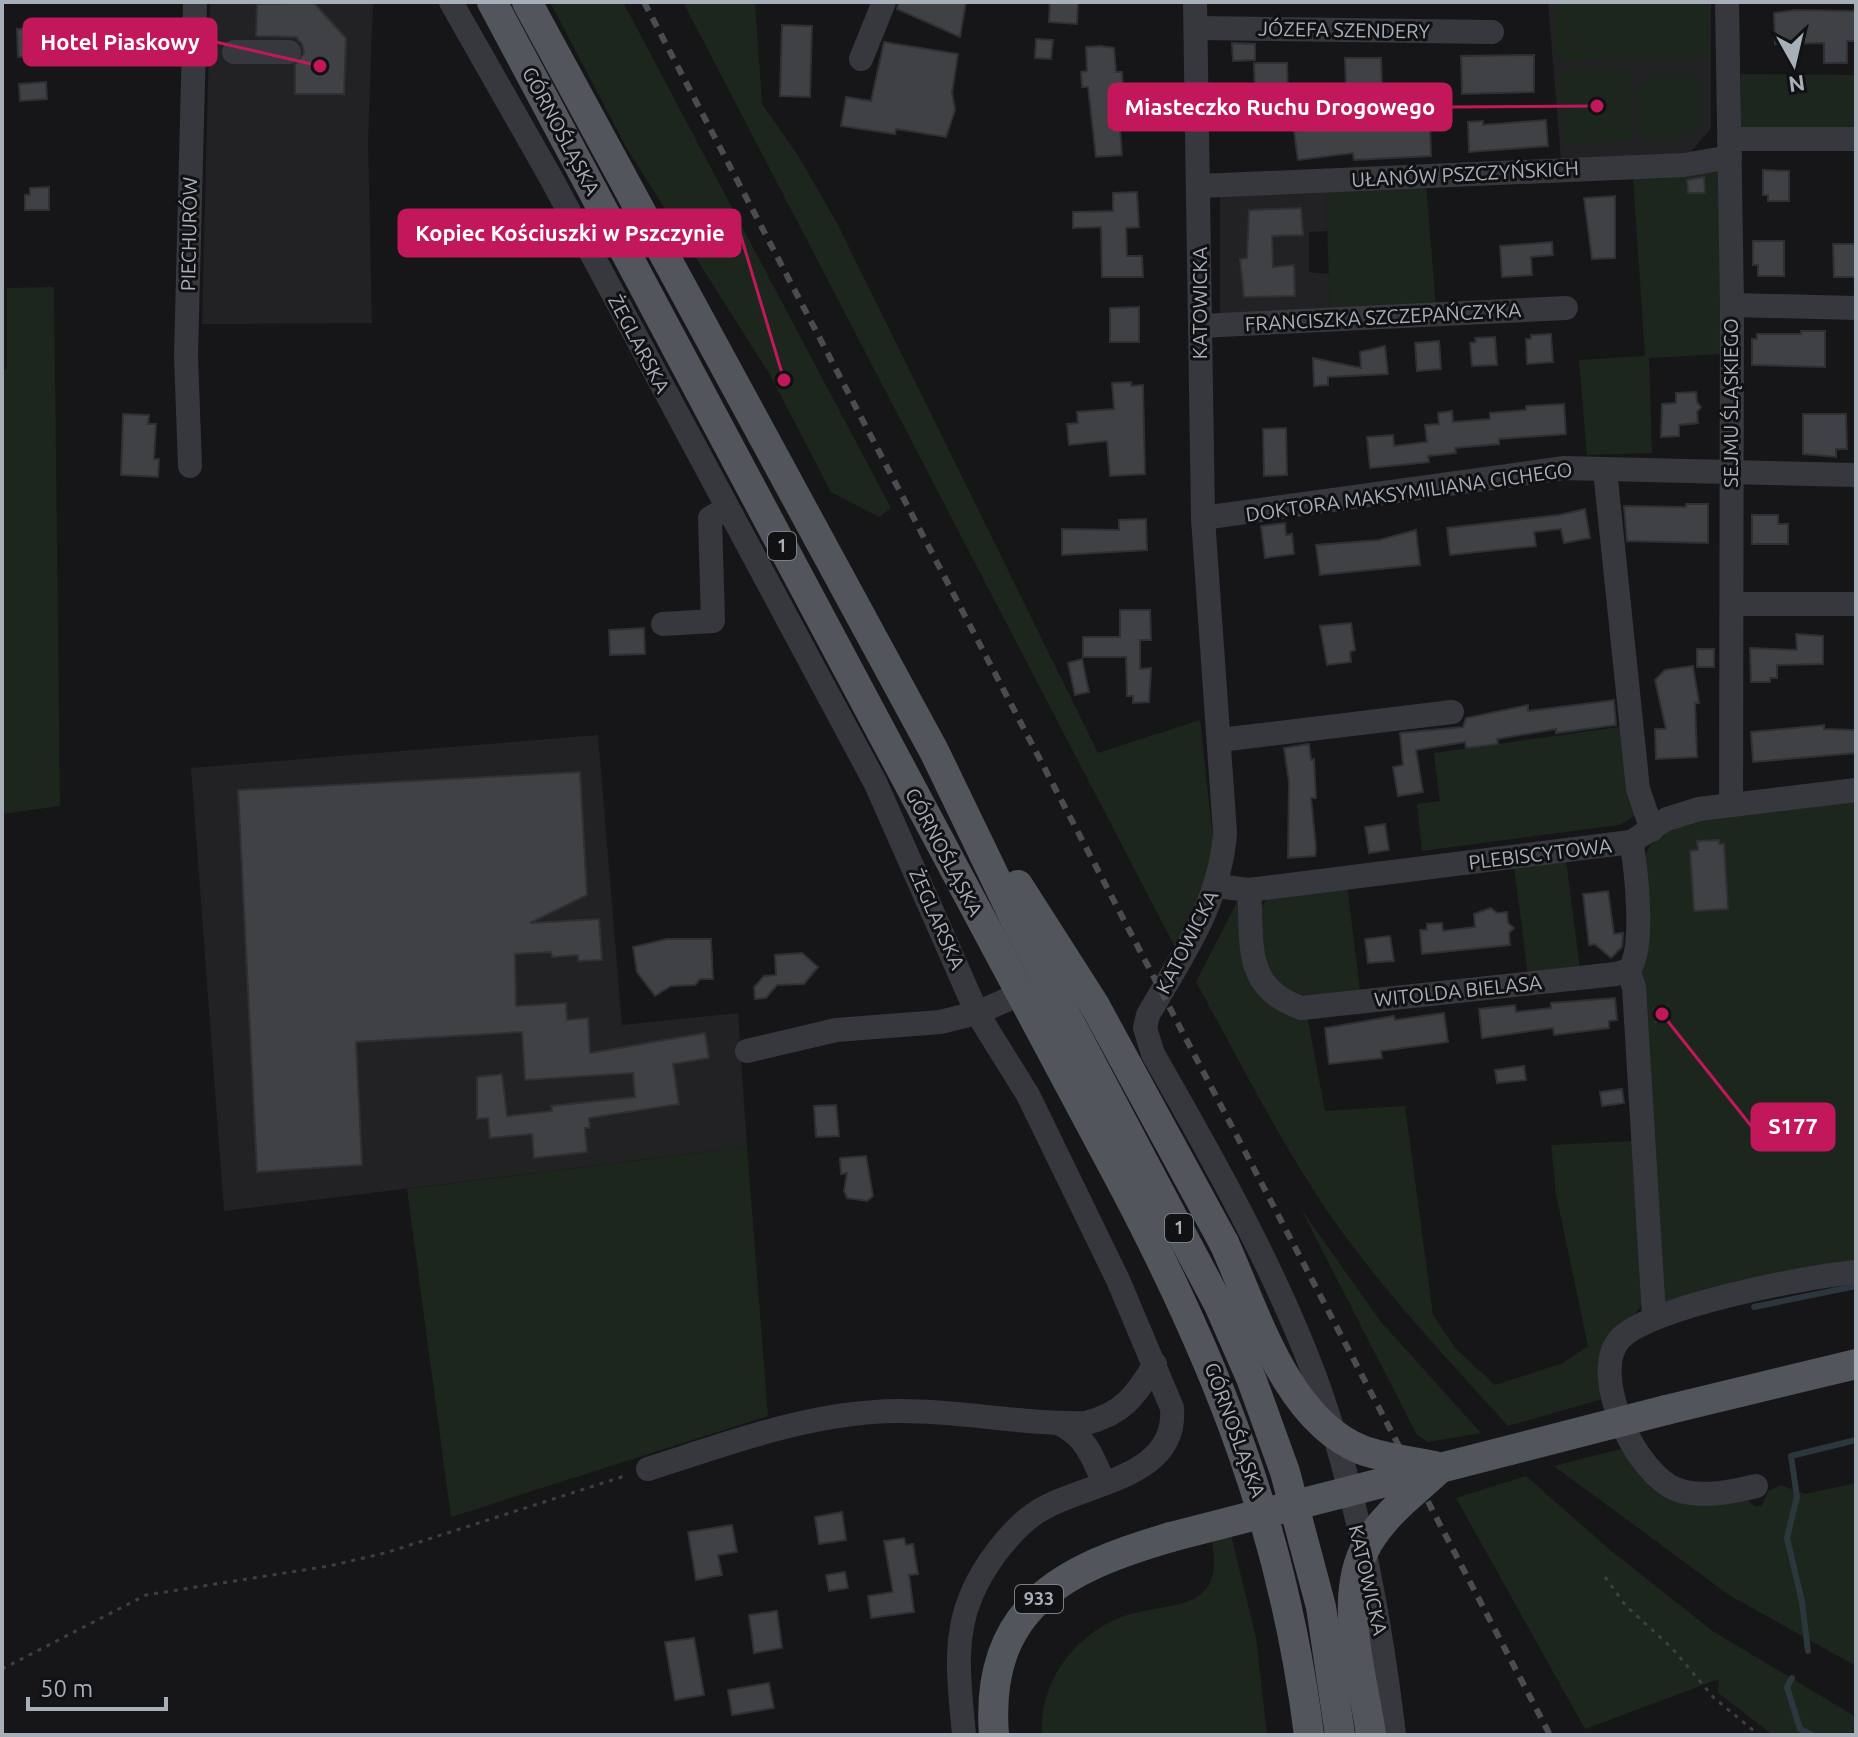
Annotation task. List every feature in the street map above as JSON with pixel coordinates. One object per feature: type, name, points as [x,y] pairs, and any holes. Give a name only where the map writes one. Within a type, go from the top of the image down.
[{"type":"main road","name":"GÓRNOŚLĄSKA","points":[[492,2],[1144,1225],[1222,1389],[1265,1512],[1301,1674],[1309,1735]]},
{"type":"main road","name":"GÓRNOŚLĄSKA","points":[[527,2],[934,751],[1016,921],[1219,1305],[1251,1378],[1285,1472],[1306,1546],[1329,1651],[1340,1735]]},
{"type":"main road","points":[[934,751],[1094,1004],[1146,1096],[1212,1218],[1279,1364],[1303,1405],[1333,1434],[1361,1450],[1440,1468]]},
{"type":"main road","name":"933","points":[[994,1735],[993,1700],[1000,1663],[1015,1629],[1032,1607],[1081,1567],[1171,1537],[1856,1364]]},
{"type":"main road","points":[[1371,1735],[1354,1614],[1359,1565],[1367,1544],[1387,1517],[1440,1468]]},
{"type":"main road","points":[[1296,1735],[1301,1674]]},
{"type":"street","name":"PIECHURÓW","points":[[190,466],[186,356],[195,2]]},
{"type":"street","name":"ŻEGLARSKA","points":[[451,2],[551,178],[876,784],[977,1013],[1028,1095],[1155,1364],[1172,1408],[1173,1423],[1168,1442],[1153,1460],[1033,1515],[1009,1538],[984,1572],[970,1597],[957,1662],[964,1735]]},
{"type":"street","points":[[861,59],[884,2]]},
{"type":"street","name":"KATOWICKA","points":[[1195,2],[1203,518],[1225,833],[1216,886],[1199,927],[1148,1015],[1146,1037],[1255,1244],[1319,1388],[1380,1623],[1394,1735]]},
{"type":"street","name":"SEJMU ŚLĄSKIEGO","points":[[1727,2],[1732,305],[1731,805]]},
{"type":"street","name":"JÓZEFA SZENDERY","points":[[1196,28],[1492,32]]},
{"type":"street","points":[[234,52],[289,52]]},
{"type":"street","name":"UŁANÓW PSZCZYŃSKICH","points":[[1200,186],[1684,165],[1730,148],[1856,139]]},
{"type":"street","points":[[1732,305],[1856,308]]},
{"type":"street","name":"FRANCISZKA SZCZEPAŃCZYKA","points":[[1200,326],[1566,308]]},
{"type":"street","name":"DOKTORA MAKSYMILIANA CICHEGO","points":[[1203,518],[1564,468],[1856,475]]},
{"type":"street","points":[[1605,470],[1638,789],[1652,830]]},
{"type":"street","points":[[663,624],[713,621],[710,518],[726,509]]},
{"type":"street","points":[[1732,604],[1856,604]]},
{"type":"street","points":[[1220,740],[1452,712]]},
{"type":"street","name":"PLEBISCYTOWA","points":[[1216,886],[1249,890],[1631,842],[1683,813],[1856,790]]},
{"type":"street","points":[[1631,842],[1637,865],[1637,942],[1633,963],[1628,970],[1634,987],[1654,1316]]},
{"type":"street","name":"WITOLDA BIELASA","points":[[1249,890],[1255,974],[1279,1001],[1302,1008],[1628,970]]},
{"type":"street","points":[[747,1051],[836,1030],[940,1022],[977,1013],[1020,994]]},
{"type":"street","points":[[1756,1486],[1704,1494],[1677,1490],[1651,1473],[1631,1447],[1614,1397],[1610,1366],[1619,1339],[1654,1316],[1823,1275],[1856,1272]]},
{"type":"street","points":[[648,1469],[765,1431],[853,1413],[937,1412],[1060,1424],[1086,1423],[1120,1410],[1134,1399],[1155,1364]]},
{"type":"street","points":[[1060,1424],[1074,1431],[1091,1451],[1103,1481]]},
{"type":"path","points":[[2,1669],[146,1595],[300,1571],[385,1553],[648,1469]]},
{"type":"path","points":[[1605,1577],[1626,1606],[1672,1648],[1714,1698],[1759,1735]]},
{"type":"shaded area","points":[[210,2],[373,2],[368,142],[372,323],[202,324]]},
{"type":"shaded area","points":[[550,2],[623,2],[891,508],[879,517],[831,492],[770,375],[626,147]]},
{"type":"shaded area","points":[[683,2],[755,2],[762,104],[799,157],[837,223],[1098,753],[1200,720],[1215,857],[1208,897],[1175,947]]},
{"type":"shaded area","points":[[1548,2],[1711,2],[1711,128],[1689,154],[1561,159]]},
{"type":"shaded area","points":[[1556,2],[1708,2],[1709,57],[1557,60]]},
{"type":"shaded area","points":[[1630,69],[1634,140],[1564,144],[1560,72]]},
{"type":"shaded area","points":[[1694,74],[1701,81],[1702,119],[1690,135],[1645,139],[1639,133],[1637,90],[1650,75]]},
{"type":"shaded area","points":[[1741,74],[1856,75],[1856,127],[1745,132],[1740,123]]},
{"type":"shaded area","points":[[1719,165],[1724,354],[1649,358],[1652,453],[1587,455],[1579,360],[1645,356],[1633,177]]},
{"type":"shaded area","points":[[1426,184],[1436,307],[1330,314],[1326,190]]},
{"type":"shaded area","points":[[1326,190],[1327,231],[1309,232],[1309,272],[1329,274],[1330,314],[1220,314],[1220,195]]},
{"type":"shaded area","points":[[54,287],[60,806],[2,814],[2,370],[7,369],[7,288]]},
{"type":"shaded area","points":[[1626,726],[1638,814],[1619,825],[1422,851],[1417,804],[1440,801],[1434,753]]},
{"type":"shaded area","points":[[598,735],[622,1025],[738,1013],[747,1147],[224,1211],[191,768]]},
{"type":"shaded area","points":[[1856,800],[1856,1267],[1659,1308],[1638,968],[1646,855],[1650,845],[1683,823]]},
{"type":"shaded area","points":[[1566,860],[1580,969],[1528,976],[1514,865]]},
{"type":"shaded area","points":[[1347,885],[1360,991],[1308,996],[1288,989],[1262,972],[1258,910],[1270,896]]},
{"type":"shaded area","points":[[1238,900],[1251,979],[1274,1008],[1307,1015],[1325,1111],[1405,1106],[1433,1315],[1456,1349],[1495,1385],[1563,1363],[1588,1346],[1556,1194],[1551,1145],[1633,1141],[1643,1303],[1635,1314],[1606,1398],[1508,1426],[1406,1312],[1348,1240],[1287,1146],[1196,982]]},
{"type":"shaded area","points":[[747,1147],[768,1416],[451,1517],[407,1189]]},
{"type":"shaded area","points":[[1301,1209],[1381,1322],[1481,1433],[1428,1442],[1417,1435]]},
{"type":"shaded area","points":[[1624,1448],[1644,1473],[1746,1498],[1754,1506],[1762,1506],[1768,1491],[1781,1485],[1805,1494],[1856,1483],[1856,1666],[1729,1595],[1554,1466]]},
{"type":"shaded area","points":[[1526,1476],[1610,1550],[1714,1632],[1856,1717],[1856,1735],[1773,1735],[1718,1693],[1719,1679],[1585,1729],[1456,1498]]},
{"type":"shaded area","points":[[1231,1535],[1256,1638],[1267,1735],[1042,1735],[1047,1695],[1055,1676],[1079,1644],[1112,1621],[1180,1604],[1204,1592],[1211,1580],[1214,1564],[1212,1542]]},
{"type":"building","points":[[899,2],[966,2],[960,37],[897,9]]},
{"type":"building","points":[[1050,2],[1078,2],[1077,24],[1049,22]]},
{"type":"building","points":[[314,3],[346,38],[344,94],[295,94],[295,65],[304,53],[302,44],[296,37],[256,36],[257,4]]},
{"type":"building","points":[[1795,10],[1856,11],[1856,41],[1847,41],[1847,63],[1824,63],[1824,43],[1775,44],[1774,13]]},
{"type":"building","points":[[782,25],[812,26],[810,97],[780,96]]},
{"type":"building","points":[[45,28],[45,56],[18,57],[17,29]]},
{"type":"building","points":[[1036,39],[1053,40],[1051,59],[1035,58]]},
{"type":"building","points":[[884,42],[958,54],[952,93],[955,110],[946,137],[896,129],[895,134],[841,126],[846,97],[871,101]]},
{"type":"building","points":[[1232,43],[1255,44],[1255,60],[1233,61]]},
{"type":"building","points":[[1086,47],[1114,48],[1116,72],[1122,72],[1123,87],[1117,88],[1122,155],[1096,157],[1088,87],[1082,87],[1081,72],[1087,71]]},
{"type":"building","points":[[1534,55],[1534,92],[1462,94],[1461,56]]},
{"type":"building","points":[[1345,58],[1381,58],[1382,86],[1346,87]]},
{"type":"building","points":[[1254,63],[1287,63],[1288,97],[1255,98]]},
{"type":"building","points":[[46,82],[47,99],[20,101],[19,84]]},
{"type":"building","points":[[1337,89],[1340,126],[1379,124],[1379,129],[1430,127],[1431,156],[1354,160],[1353,153],[1298,160],[1294,131],[1312,129],[1310,91]]},
{"type":"building","points":[[1546,120],[1548,146],[1469,152],[1468,122],[1483,121],[1483,125]]},
{"type":"building","points":[[1763,170],[1789,171],[1789,201],[1768,201],[1768,195],[1763,195]]},
{"type":"building","points":[[1704,177],[1705,193],[1688,193],[1687,180]]},
{"type":"building","points":[[49,187],[49,210],[25,210],[25,195],[30,195],[30,188]]},
{"type":"building","points":[[1137,192],[1139,227],[1126,228],[1127,256],[1142,256],[1143,277],[1102,277],[1101,227],[1073,228],[1073,212],[1113,211],[1113,193]]},
{"type":"building","points":[[1615,196],[1615,258],[1592,259],[1584,198]]},
{"type":"building","points":[[1301,208],[1303,235],[1272,236],[1273,267],[1294,265],[1295,296],[1244,297],[1240,259],[1247,258],[1249,210]]},
{"type":"building","points":[[1753,241],[1784,241],[1784,276],[1758,276],[1758,265],[1753,265]]},
{"type":"building","points":[[1552,242],[1553,255],[1531,257],[1532,275],[1502,277],[1500,246]]},
{"type":"building","points":[[1833,244],[1856,244],[1856,277],[1834,277]]},
{"type":"building","points":[[1139,307],[1139,342],[1110,342],[1110,308]]},
{"type":"building","points":[[1801,331],[1825,331],[1825,367],[1752,365],[1752,339],[1757,339],[1757,334],[1801,334]]},
{"type":"building","points":[[1551,334],[1553,362],[1527,364],[1526,339],[1531,339],[1531,335]]},
{"type":"building","points":[[1495,337],[1497,365],[1472,366],[1470,343],[1476,342],[1475,338]]},
{"type":"building","points":[[1439,341],[1441,369],[1417,371],[1415,343]]},
{"type":"building","points":[[1385,346],[1388,374],[1328,377],[1328,385],[1314,386],[1313,358],[1361,368],[1360,352]]},
{"type":"building","points":[[1131,382],[1131,386],[1143,385],[1145,474],[1110,476],[1107,441],[1069,445],[1067,424],[1078,423],[1077,412],[1114,409],[1112,383]]},
{"type":"building","points":[[1696,392],[1701,407],[1697,412],[1698,423],[1679,425],[1679,436],[1661,437],[1662,404],[1676,403],[1676,393]]},
{"type":"building","points":[[1564,404],[1566,434],[1499,439],[1499,444],[1455,448],[1456,453],[1428,456],[1429,462],[1370,468],[1367,437],[1393,435],[1394,446],[1427,442],[1425,425],[1439,424],[1438,413],[1452,411],[1453,422],[1490,419],[1490,413],[1526,410],[1526,406]]},
{"type":"building","points":[[123,414],[149,415],[148,424],[156,424],[154,459],[159,459],[158,477],[121,475]]},
{"type":"building","points":[[1803,414],[1846,414],[1847,449],[1836,449],[1836,457],[1803,454]]},
{"type":"building","points":[[1286,428],[1287,475],[1264,476],[1263,429]]},
{"type":"building","points":[[1686,504],[1708,504],[1708,543],[1627,541],[1624,506],[1686,507]]},
{"type":"building","points":[[1585,509],[1590,538],[1564,543],[1561,529],[1534,532],[1536,546],[1450,555],[1447,528]]},
{"type":"building","points":[[1752,515],[1778,515],[1778,524],[1788,524],[1788,544],[1752,544]]},
{"type":"building","points":[[1146,519],[1147,550],[1062,555],[1062,529],[1119,530],[1119,520]]},
{"type":"building","points":[[1285,523],[1286,535],[1292,534],[1294,554],[1265,558],[1261,526]]},
{"type":"building","points":[[1416,530],[1420,565],[1320,575],[1316,545],[1379,540]]},
{"type":"building","points":[[1120,610],[1150,610],[1151,640],[1140,640],[1140,669],[1151,668],[1149,702],[1133,703],[1133,696],[1127,696],[1126,657],[1083,657],[1083,637],[1120,637]]},
{"type":"building","points":[[1351,623],[1355,650],[1350,652],[1351,662],[1327,665],[1320,626]]},
{"type":"building","points":[[644,628],[645,654],[610,655],[609,630]]},
{"type":"building","points":[[1796,634],[1823,636],[1823,664],[1777,665],[1777,678],[1770,678],[1770,682],[1751,682],[1750,648],[1797,650]]},
{"type":"building","points":[[1697,649],[1714,649],[1714,667],[1697,667]]},
{"type":"building","points":[[1082,659],[1089,692],[1075,695],[1068,663]]},
{"type":"building","points":[[1693,666],[1699,703],[1695,703],[1697,757],[1656,759],[1655,729],[1666,729],[1655,680],[1665,670]]},
{"type":"building","points":[[1614,700],[1616,725],[1556,733],[1556,729],[1497,739],[1498,744],[1466,748],[1465,742],[1416,750],[1423,792],[1398,796],[1393,767],[1403,765],[1400,733],[1463,727],[1466,718],[1528,705],[1528,711]]},
{"type":"building","points":[[1824,725],[1824,729],[1856,730],[1856,753],[1753,762],[1751,732]]},
{"type":"building","points":[[1309,744],[1311,760],[1314,759],[1316,798],[1311,798],[1315,856],[1288,858],[1289,782],[1284,748]]},
{"type":"building","points":[[580,772],[587,895],[530,923],[599,919],[602,960],[578,961],[578,955],[552,957],[551,952],[515,954],[516,1006],[566,1003],[567,1020],[588,1018],[590,1053],[705,1033],[709,1058],[673,1064],[679,1104],[589,1118],[590,1128],[585,1128],[587,1152],[534,1158],[532,1134],[490,1138],[488,1118],[477,1119],[477,1077],[502,1074],[507,1116],[552,1111],[551,1106],[635,1097],[633,1073],[525,1080],[522,1032],[356,1042],[362,1165],[257,1172],[238,790]]},
{"type":"building","points":[[1385,824],[1389,850],[1369,853],[1365,827]]},
{"type":"building","points":[[1719,840],[1719,844],[1724,844],[1728,909],[1694,911],[1690,851],[1698,850],[1697,841]]},
{"type":"building","points":[[1608,891],[1614,934],[1623,933],[1622,947],[1611,958],[1595,944],[1589,945],[1583,894]]},
{"type":"building","points":[[1491,908],[1497,913],[1507,912],[1508,923],[1514,928],[1509,933],[1510,945],[1422,954],[1420,930],[1427,930],[1427,924],[1442,923],[1443,931],[1475,927],[1474,914]]},
{"type":"building","points":[[1390,936],[1394,961],[1368,963],[1365,939]]},
{"type":"building","points":[[667,939],[711,939],[713,979],[700,979],[695,985],[671,986],[655,996],[637,972],[633,947]]},
{"type":"building","points":[[802,953],[818,967],[804,984],[777,985],[766,998],[755,999],[754,987],[764,976],[776,975],[775,955]]},
{"type":"building","points":[[1615,998],[1617,1020],[1609,1021],[1609,1028],[1554,1035],[1553,1028],[1482,1038],[1479,1009],[1515,1005],[1516,1012],[1551,1008],[1551,1003]]},
{"type":"building","points":[[1668,1006],[1669,1021],[1655,1022],[1654,1008]]},
{"type":"building","points":[[1444,1013],[1448,1042],[1381,1051],[1382,1058],[1329,1064],[1325,1028],[1394,1016],[1395,1020]]},
{"type":"building","points":[[1524,1066],[1526,1080],[1497,1083],[1495,1070]]},
{"type":"building","points":[[1622,1089],[1624,1103],[1602,1106],[1600,1092]]},
{"type":"building","points":[[836,1105],[839,1136],[816,1137],[814,1106]]},
{"type":"building","points":[[866,1156],[873,1196],[867,1201],[847,1198],[844,1191],[847,1173],[841,1174],[840,1158]]},
{"type":"building","points":[[842,1512],[846,1540],[819,1544],[815,1517]]},
{"type":"building","points":[[732,1525],[737,1552],[718,1555],[722,1575],[696,1580],[688,1532]]},
{"type":"building","points":[[904,1538],[906,1545],[913,1544],[918,1574],[909,1575],[914,1612],[871,1618],[868,1596],[893,1592],[884,1541]]},
{"type":"building","points":[[845,1572],[848,1588],[829,1591],[826,1575]]},
{"type":"building","points":[[777,1611],[782,1648],[754,1653],[749,1615]]},
{"type":"building","points":[[694,1638],[704,1695],[675,1700],[665,1642]]},
{"type":"building","points":[[769,1683],[774,1708],[732,1715],[728,1690]]},
{"type":"waterway","points":[[1754,1307],[1856,1286]]},
{"type":"waterway","points":[[1808,1651],[1802,1602],[1787,1538],[1797,1497],[1791,1456],[1856,1440]]},
{"type":"waterway","points":[[1792,1678],[1787,1687],[1800,1729],[1812,1735]]},
{"type":"railway","points":[[644,2],[1550,1735]]},
{"type":"place","name":"Hotel Piaskowy","points":[[320,66]]},
{"type":"place","name":"Miasteczko Ruchu Drogowego","points":[[1597,106]]},
{"type":"place","name":"Kopiec Kościuszki w Pszczynie","points":[[784,380]]},
{"type":"place","name":"S177","points":[[1662,1014]]}]
